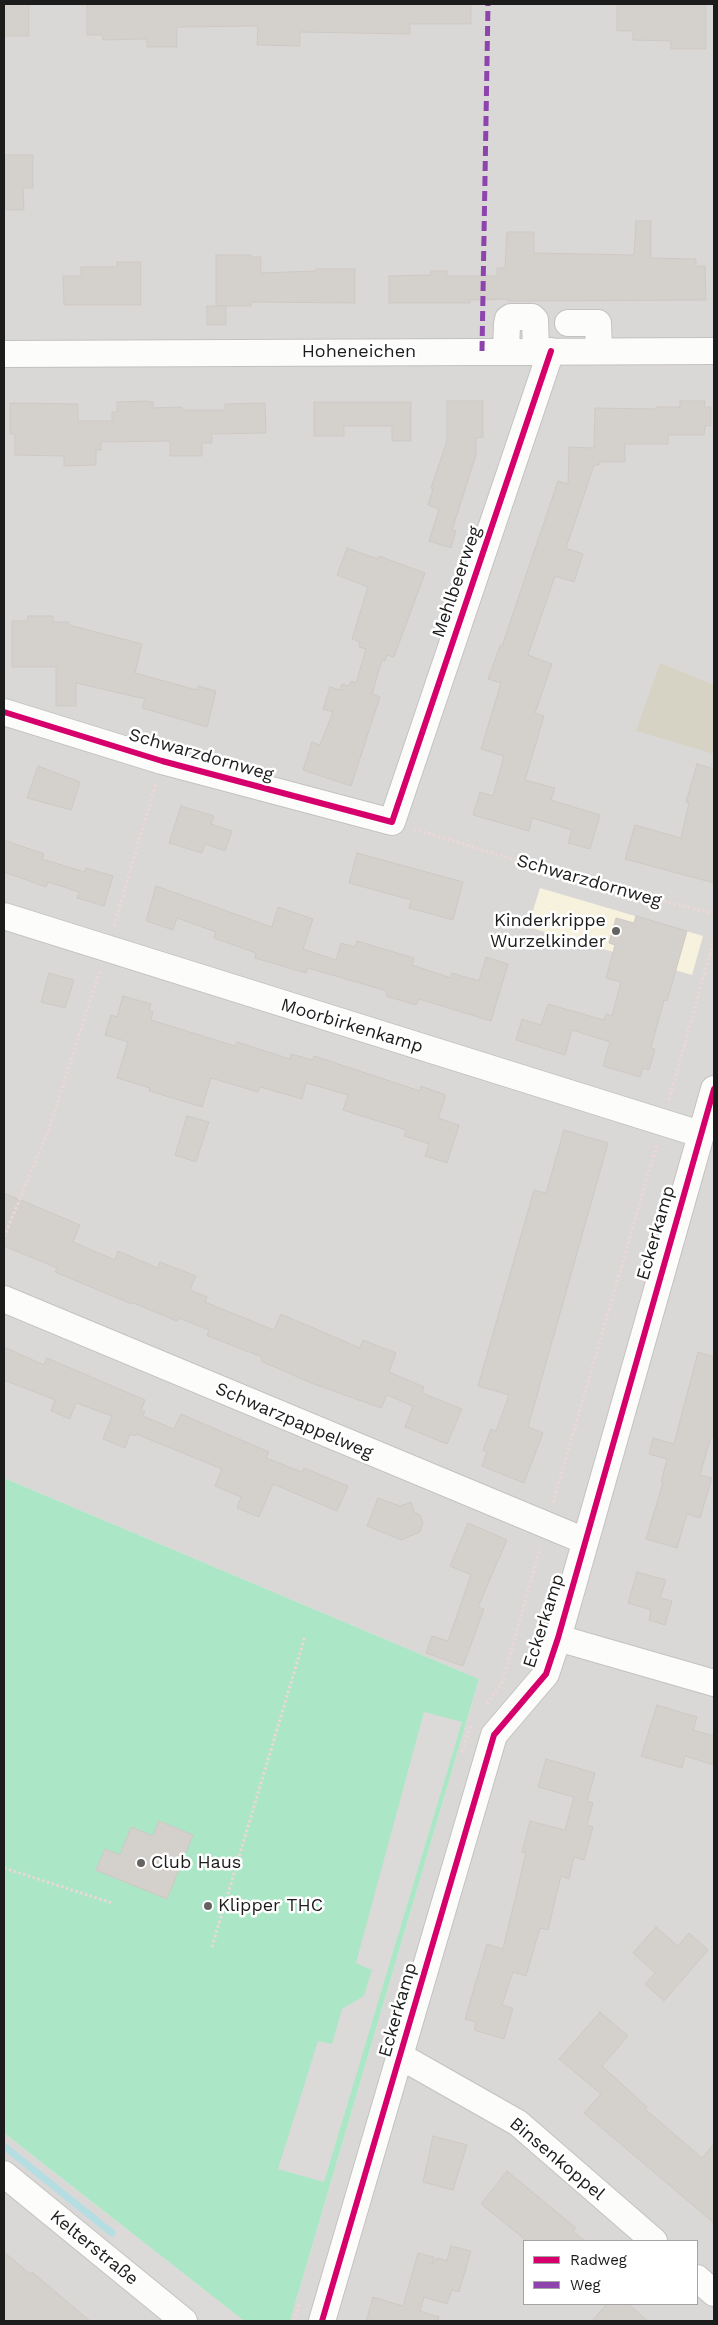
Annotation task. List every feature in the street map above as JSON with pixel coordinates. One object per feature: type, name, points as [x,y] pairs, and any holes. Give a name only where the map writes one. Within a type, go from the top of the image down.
[{"type":"street","points":[[568,322],[598,323],[599,351]]},
{"type":"street","name":"Mehlbeerweg","points":[[392,822],[543,351]]},
{"type":"street","name":"Hoheneichen","points":[[4,354],[714,351]]},
{"type":"street","name":"Schwarzdornweg","points":[[4,712],[162,761],[392,822]]},
{"type":"street","name":"Moorbirkenkamp","points":[[4,916],[662,1124],[700,1134]]},
{"type":"street","name":"Eckerkamp","points":[[322,2321],[494,1734],[546,1674],[558,1638],[714,1089]]},
{"type":"street","name":"Schwarzpappelweg","points":[[4,1299],[546,1526],[586,1541]]},
{"type":"street","points":[[558,1638],[714,1683]]},
{"type":"street","name":"Binsenkoppel","points":[[400,2056],[518,2124],[653,2240]]},
{"type":"street","name":"Kelterstraße","points":[[4,2174],[184,2321]]},
{"type":"street","points":[[698,2279],[714,2293]]},
{"type":"path","points":[[4,1236],[49,1129],[107,948],[162,761]]},
{"type":"path","points":[[486,1705],[503,1681],[714,939]]},
{"type":"path","points":[[212,1947],[305,1636]]},
{"type":"path","points":[[460,1756],[468,1728],[474,1720]]},
{"type":"path","points":[[4,1868],[112,1903]]},
{"type":"path","points":[[294,2321],[303,2293]]},
{"type":"shaded area","points":[[4,4],[714,4],[714,2321],[290,2321],[479,1679],[4,1478]]},
{"type":"shaded area","points":[[660,663],[714,685],[714,754],[636,731]]},
{"type":"shaded area","name":"Kinderkrippe Wurzelkinder","points":[[540,888],[703,936],[692,975],[528,927]]},
{"type":"shaded area","points":[[424,1712],[462,1722],[324,2182],[278,2169],[318,2041],[332,2044],[342,2009],[364,1996],[372,1970],[356,1963]]},
{"type":"shaded area","points":[[4,2133],[120,2224],[244,2321],[4,2321]]},
{"type":"shaded area","points":[[120,2224],[244,2321],[204,2321],[104,2243]]},
{"type":"green space","name":"Klipper THC","points":[[4,1478],[479,1679],[290,2321],[244,2321],[4,2133]]},
{"type":"building","points":[[4,4],[29,4],[29,36],[4,36]]},
{"type":"building","points":[[87,4],[471,4],[471,24],[410,24],[410,34],[300,32],[300,46],[257,45],[258,26],[177,27],[177,47],[147,47],[147,39],[103,40],[102,35],[87,35]]},
{"type":"building","points":[[617,4],[706,4],[706,49],[671,49],[671,41],[633,40],[633,31],[617,31]]},
{"type":"building","points":[[5,155],[33,155],[33,188],[23,188],[24,210],[5,210]]},
{"type":"building","points":[[636,221],[651,221],[651,258],[696,259],[696,266],[705,266],[706,300],[508,301],[508,299],[470,300],[470,303],[389,303],[389,276],[431,275],[431,271],[447,271],[447,276],[497,276],[497,268],[505,268],[507,232],[534,232],[534,253],[634,255]]},
{"type":"building","points":[[216,255],[251,255],[251,257],[261,257],[261,273],[316,271],[316,269],[355,269],[355,303],[251,302],[251,306],[216,306]]},
{"type":"building","points":[[117,262],[141,262],[141,305],[64,305],[63,276],[81,276],[81,267],[117,267]]},
{"type":"building","points":[[207,306],[226,306],[226,325],[207,325]]},
{"type":"building","points":[[447,401],[483,401],[483,437],[476,438],[476,455],[452,530],[456,531],[451,548],[429,541],[439,509],[428,505],[433,489],[431,488],[447,441]]},
{"type":"building","points":[[680,401],[705,401],[704,407],[711,407],[711,426],[705,426],[704,435],[668,435],[668,444],[625,444],[625,462],[600,462],[599,465],[594,465],[566,548],[583,554],[574,582],[555,576],[528,655],[552,664],[535,713],[544,716],[525,780],[555,788],[551,800],[600,815],[590,849],[568,843],[572,830],[532,818],[529,831],[473,815],[480,792],[493,796],[504,756],[481,749],[501,683],[488,679],[500,646],[502,646],[558,481],[568,484],[569,447],[594,448],[595,408],[656,409],[656,407],[680,407]]},
{"type":"building","points":[[117,402],[153,402],[153,408],[182,407],[182,410],[225,410],[225,404],[265,403],[266,433],[212,434],[212,443],[202,443],[202,456],[170,456],[170,441],[101,442],[101,450],[96,450],[96,465],[64,466],[64,456],[15,455],[15,434],[10,434],[10,403],[78,404],[78,421],[112,421],[112,412],[117,412]]},
{"type":"building","points":[[314,402],[411,402],[411,441],[392,441],[392,426],[344,426],[344,436],[314,436]]},
{"type":"building","points":[[347,548],[378,559],[379,556],[425,573],[394,657],[387,655],[385,661],[382,660],[372,694],[380,697],[351,786],[303,770],[312,742],[320,745],[333,712],[323,709],[330,687],[340,690],[342,684],[349,686],[351,681],[356,683],[366,649],[359,647],[360,642],[352,639],[368,587],[337,575]]},
{"type":"building","points":[[28,616],[53,616],[53,622],[69,622],[69,625],[142,644],[135,673],[197,690],[198,686],[216,691],[207,727],[142,708],[145,699],[76,683],[76,706],[56,706],[56,667],[12,667],[12,621],[27,621]]},
{"type":"building","points":[[697,764],[714,769],[714,883],[625,859],[635,825],[681,838],[689,803],[686,802]]},
{"type":"building","points":[[38,766],[80,782],[71,810],[27,798]]},
{"type":"building","points":[[181,806],[214,816],[211,824],[232,831],[225,851],[205,844],[202,853],[169,843]]},
{"type":"building","points":[[4,840],[44,854],[42,859],[85,872],[86,868],[113,876],[104,906],[77,898],[79,892],[48,882],[46,887],[4,872]]},
{"type":"building","points":[[357,853],[463,882],[453,920],[409,908],[411,900],[349,883]]},
{"type":"building","points":[[156,886],[272,927],[278,907],[313,919],[303,949],[336,960],[341,943],[355,947],[357,941],[414,958],[412,965],[451,978],[452,973],[479,981],[486,957],[508,964],[491,1021],[419,999],[416,1005],[386,996],[387,991],[308,968],[306,973],[255,958],[256,953],[214,938],[216,932],[177,918],[173,930],[146,921]]},
{"type":"building","points":[[636,916],[687,931],[667,1001],[664,1000],[651,1048],[655,1049],[649,1070],[643,1068],[640,1077],[603,1066],[610,1042],[572,1030],[565,1055],[516,1040],[522,1019],[541,1025],[548,1004],[604,1020],[606,1014],[612,1016],[621,982],[606,978],[615,945],[609,943],[616,918],[634,923]]},
{"type":"building","points":[[49,973],[74,980],[65,1008],[41,1002]]},
{"type":"building","points":[[123,996],[151,1004],[149,1010],[153,1012],[151,1020],[235,1046],[237,1042],[290,1059],[291,1054],[313,1060],[314,1056],[420,1091],[421,1086],[446,1095],[438,1118],[459,1125],[447,1163],[425,1156],[429,1144],[404,1136],[406,1130],[343,1110],[348,1095],[306,1083],[302,1099],[260,1087],[258,1092],[211,1078],[202,1107],[149,1091],[150,1088],[117,1078],[128,1042],[105,1035],[111,1015],[117,1017]]},
{"type":"building","points":[[187,1116],[209,1122],[196,1162],[175,1155]]},
{"type":"building","points":[[564,1130],[608,1143],[528,1427],[543,1433],[524,1483],[482,1466],[487,1452],[483,1450],[491,1429],[496,1431],[509,1395],[478,1386],[534,1190],[546,1193]]},
{"type":"building","points":[[4,1193],[80,1225],[73,1242],[115,1260],[118,1251],[158,1268],[160,1262],[196,1276],[190,1290],[207,1297],[205,1302],[274,1330],[281,1314],[360,1348],[363,1340],[396,1353],[389,1372],[424,1387],[422,1393],[462,1409],[447,1444],[405,1427],[413,1406],[387,1395],[381,1408],[311,1383],[261,1361],[262,1357],[208,1336],[209,1330],[179,1318],[177,1321],[132,1304],[55,1272],[57,1268],[4,1246]]},
{"type":"building","points":[[4,1347],[44,1365],[47,1358],[145,1400],[141,1410],[145,1412],[143,1416],[174,1429],[181,1414],[269,1452],[266,1458],[302,1472],[304,1468],[348,1486],[337,1511],[273,1484],[259,1517],[237,1508],[241,1497],[215,1486],[222,1469],[136,1434],[135,1436],[130,1434],[125,1448],[103,1439],[112,1416],[76,1403],[70,1419],[51,1411],[55,1400],[4,1380]]},
{"type":"building","points":[[698,1352],[714,1357],[714,1437],[711,1437],[700,1475],[712,1478],[700,1518],[687,1514],[677,1548],[646,1539],[663,1483],[661,1482],[667,1459],[649,1454],[653,1438],[674,1444]]},
{"type":"building","points":[[378,1498],[400,1506],[411,1502],[414,1512],[420,1515],[423,1523],[420,1532],[401,1540],[367,1526]]},
{"type":"building","points":[[468,1523],[507,1540],[478,1607],[484,1609],[463,1666],[426,1653],[432,1636],[448,1641],[471,1575],[450,1566]]},
{"type":"building","points":[[637,1572],[666,1580],[660,1598],[672,1601],[665,1625],[649,1620],[651,1610],[628,1603]]},
{"type":"building","points":[[657,1705],[697,1717],[693,1730],[714,1736],[714,1765],[685,1756],[682,1768],[641,1756]]},
{"type":"building","points":[[546,1759],[595,1773],[587,1801],[593,1803],[587,1825],[593,1827],[584,1860],[574,1857],[569,1879],[561,1876],[548,1930],[540,1928],[526,1976],[513,1972],[502,2005],[513,2008],[504,2039],[474,2030],[476,2022],[465,2019],[487,1944],[503,1949],[526,1853],[522,1852],[530,1821],[565,1830],[574,1797],[538,1787]]},
{"type":"building","name":"Club Haus","points":[[159,1821],[193,1835],[167,1899],[96,1870],[105,1849],[120,1855],[131,1827],[153,1836]]},
{"type":"building","points":[[656,1927],[678,1946],[689,1933],[708,1950],[664,2001],[645,1984],[655,1973],[633,1953]]},
{"type":"building","points":[[600,2012],[628,2036],[602,2066],[647,2107],[645,2109],[702,2158],[714,2144],[714,2223],[584,2113],[601,2094],[559,2059]]},
{"type":"building","points":[[433,2136],[467,2145],[453,2190],[423,2182]]},
{"type":"building","points":[[507,2171],[576,2228],[573,2231],[584,2240],[526,2240],[481,2204]]},
{"type":"building","points":[[451,2246],[471,2251],[459,2292],[452,2290],[447,2304],[424,2297],[420,2311],[439,2317],[438,2321],[366,2321],[373,2297],[403,2306],[418,2253],[434,2257],[432,2264],[437,2258],[447,2261]]},
{"type":"building","points":[[4,2252],[30,2274],[32,2272],[90,2321],[4,2321]]},
{"type":"building","points":[[606,2305],[629,2305],[648,2321],[592,2321]]},
{"type":"waterway","points":[[4,2146],[112,2233]]},
{"type":"marked path","points":[[482,351],[488,4]]},
{"type":"cycle path","points":[[4,712],[162,761],[392,822],[551,351]]},
{"type":"cycle path","points":[[322,2321],[494,1735],[546,1674],[558,1638],[714,1089]]},
{"type":"place","name":"Kinderkrippe Wurzelkinder","points":[[616,931]]},
{"type":"place","name":"Club Haus","points":[[141,1863]]},
{"type":"place","name":"Klipper THC","points":[[208,1906]]}]
